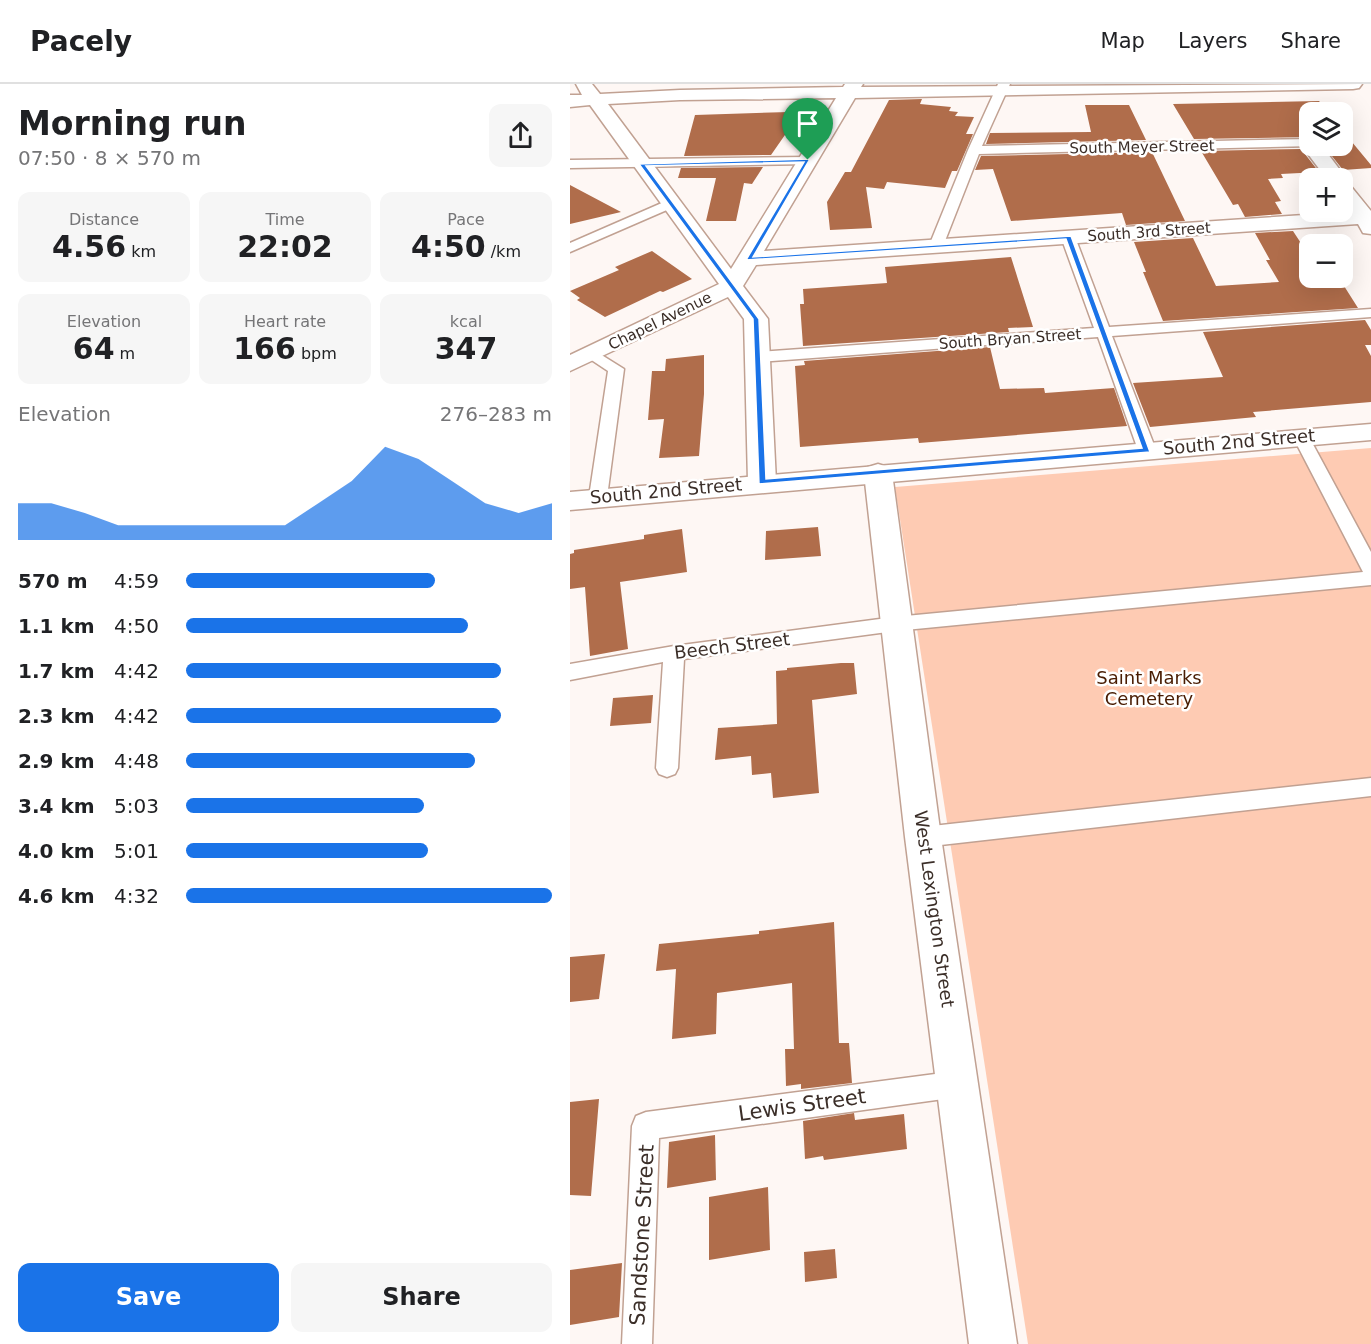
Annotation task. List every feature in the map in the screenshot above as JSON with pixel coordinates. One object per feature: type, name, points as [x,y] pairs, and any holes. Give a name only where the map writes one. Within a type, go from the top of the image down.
[{"type":"street","points":[[570,101],[589,92],[1353,84]]},
{"type":"street","name":"Chapel Avenue","points":[[570,364],[732,286],[852,88]]},
{"type":"street","points":[[589,92],[756,319],[762,482]]},
{"type":"street","points":[[1353,202],[1368,220]]},
{"type":"street","name":"South 3rd Street","points":[[748,259],[1068,237],[1368,220]]},
{"type":"street","name":"South 2nd Street","points":[[570,501],[762,482],[1371,432]]},
{"type":"street","name":"West Lexington Street","points":[[878,473],[923,837],[993,1344]]},
{"type":"lane","points":[[936,246],[974,150],[1003,87]]},
{"type":"lane","name":"South Meyer Street","points":[[974,150],[1299,144]]},
{"type":"lane","points":[[570,164],[808,160]]},
{"type":"lane","points":[[570,248],[671,203]]},
{"type":"lane","points":[[1068,237],[1147,450]]},
{"type":"lane","name":"South Bryan Street","points":[[757,357],[1371,314]]},
{"type":"lane","points":[[592,354],[616,369],[598,497]]},
{"type":"lane","points":[[1301,437],[1371,570]]},
{"type":"lane","name":"Beech Street","points":[[570,672],[674,653],[895,624],[1371,578]]},
{"type":"lane","points":[[667,768],[674,653]]},
{"type":"lane","points":[[923,837],[1371,787]]},
{"type":"lane","name":"Lewis Street","points":[[646,1126],[958,1084]]},
{"type":"lane","name":"Sandstone Street","points":[[637,1344],[646,1126]]},
{"type":"green space","name":"Saint Marks Cemetery","points":[[1371,448],[1371,1344],[1028,1344],[895,487]]},
{"type":"building","points":[[922,99],[920,104],[951,107],[949,111],[958,112],[955,116],[974,117],[966,134],[973,134],[957,171],[952,171],[945,188],[887,182],[884,189],[866,187],[872,228],[830,230],[827,202],[845,172],[851,172],[889,100]]},
{"type":"building","points":[[1319,101],[1320,102],[1299,102],[1299,137],[1194,139],[1173,104]]},
{"type":"building","points":[[1085,105],[1129,105],[1146,140],[986,144],[990,133],[1091,132]]},
{"type":"building","points":[[789,112],[787,132],[771,155],[684,156],[695,115]]},
{"type":"building","points":[[1353,143],[1371,165],[1371,168],[1341,168],[1332,156],[1353,156]]},
{"type":"building","points":[[1299,149],[1299,156],[1306,156],[1316,168],[1299,168],[1299,173],[1281,174],[1283,178],[1268,179],[1281,201],[1275,202],[1282,214],[1245,217],[1238,204],[1233,205],[1201,151]]},
{"type":"building","points":[[1152,152],[1185,221],[1126,225],[1122,213],[1011,221],[993,169],[975,170],[981,156]]},
{"type":"building","points":[[763,167],[752,184],[744,183],[736,221],[706,221],[716,178],[678,178],[681,168]]},
{"type":"building","points":[[570,185],[621,212],[570,224]]},
{"type":"building","points":[[1293,231],[1299,240],[1299,288],[1345,288],[1358,308],[1163,321],[1143,272],[1146,272],[1134,242],[1193,238],[1216,286],[1279,282],[1266,260],[1270,260],[1255,233]]},
{"type":"building","points":[[652,251],[692,279],[663,292],[660,291],[605,317],[577,300],[580,298],[570,291],[619,270],[615,267]]},
{"type":"building","points":[[1011,257],[1033,327],[1008,328],[1009,332],[803,346],[800,304],[804,304],[803,289],[887,283],[885,267]]},
{"type":"building","points":[[1365,320],[1371,330],[1371,345],[1365,345],[1371,356],[1371,402],[1253,412],[1256,417],[1150,427],[1133,383],[1223,377],[1203,332]]},
{"type":"building","points":[[990,347],[1000,389],[1044,388],[1045,393],[1114,388],[1127,426],[919,443],[918,438],[800,447],[795,366],[805,365],[804,361]]},
{"type":"building","points":[[704,355],[704,394],[699,456],[659,458],[664,419],[648,420],[652,371],[665,371],[666,359]]},
{"type":"building","points":[[818,527],[821,556],[765,560],[766,531]]},
{"type":"building","points":[[682,529],[687,572],[620,582],[628,649],[590,656],[585,587],[570,589],[570,554],[574,553],[574,550],[644,539],[644,535]]},
{"type":"building","points":[[854,663],[857,694],[812,700],[819,793],[773,798],[771,773],[752,775],[751,756],[715,760],[718,728],[777,724],[776,671]]},
{"type":"building","points":[[653,695],[651,723],[610,726],[613,698]]},
{"type":"building","points":[[834,922],[839,1043],[849,1043],[852,1083],[801,1089],[801,1084],[786,1086],[785,1049],[794,1049],[792,983],[717,993],[716,1034],[672,1039],[676,969],[656,971],[659,944],[759,934],[759,931]]},
{"type":"building","points":[[605,954],[599,999],[570,1002],[570,957]]},
{"type":"building","points":[[599,1099],[591,1196],[570,1195],[570,1102]]},
{"type":"building","points":[[854,1113],[855,1120],[904,1114],[907,1149],[824,1160],[823,1156],[805,1159],[803,1121]]},
{"type":"building","points":[[715,1135],[716,1180],[667,1188],[669,1142]]},
{"type":"building","points":[[768,1187],[770,1250],[709,1260],[709,1197]]},
{"type":"building","points":[[835,1249],[837,1278],[805,1282],[804,1252]]},
{"type":"building","points":[[622,1263],[619,1317],[570,1325],[570,1270]]},
{"type":"route","points":[[808,160],[748,259],[1068,237],[1147,450],[762,482],[756,319],[642,164],[808,160]]}]
